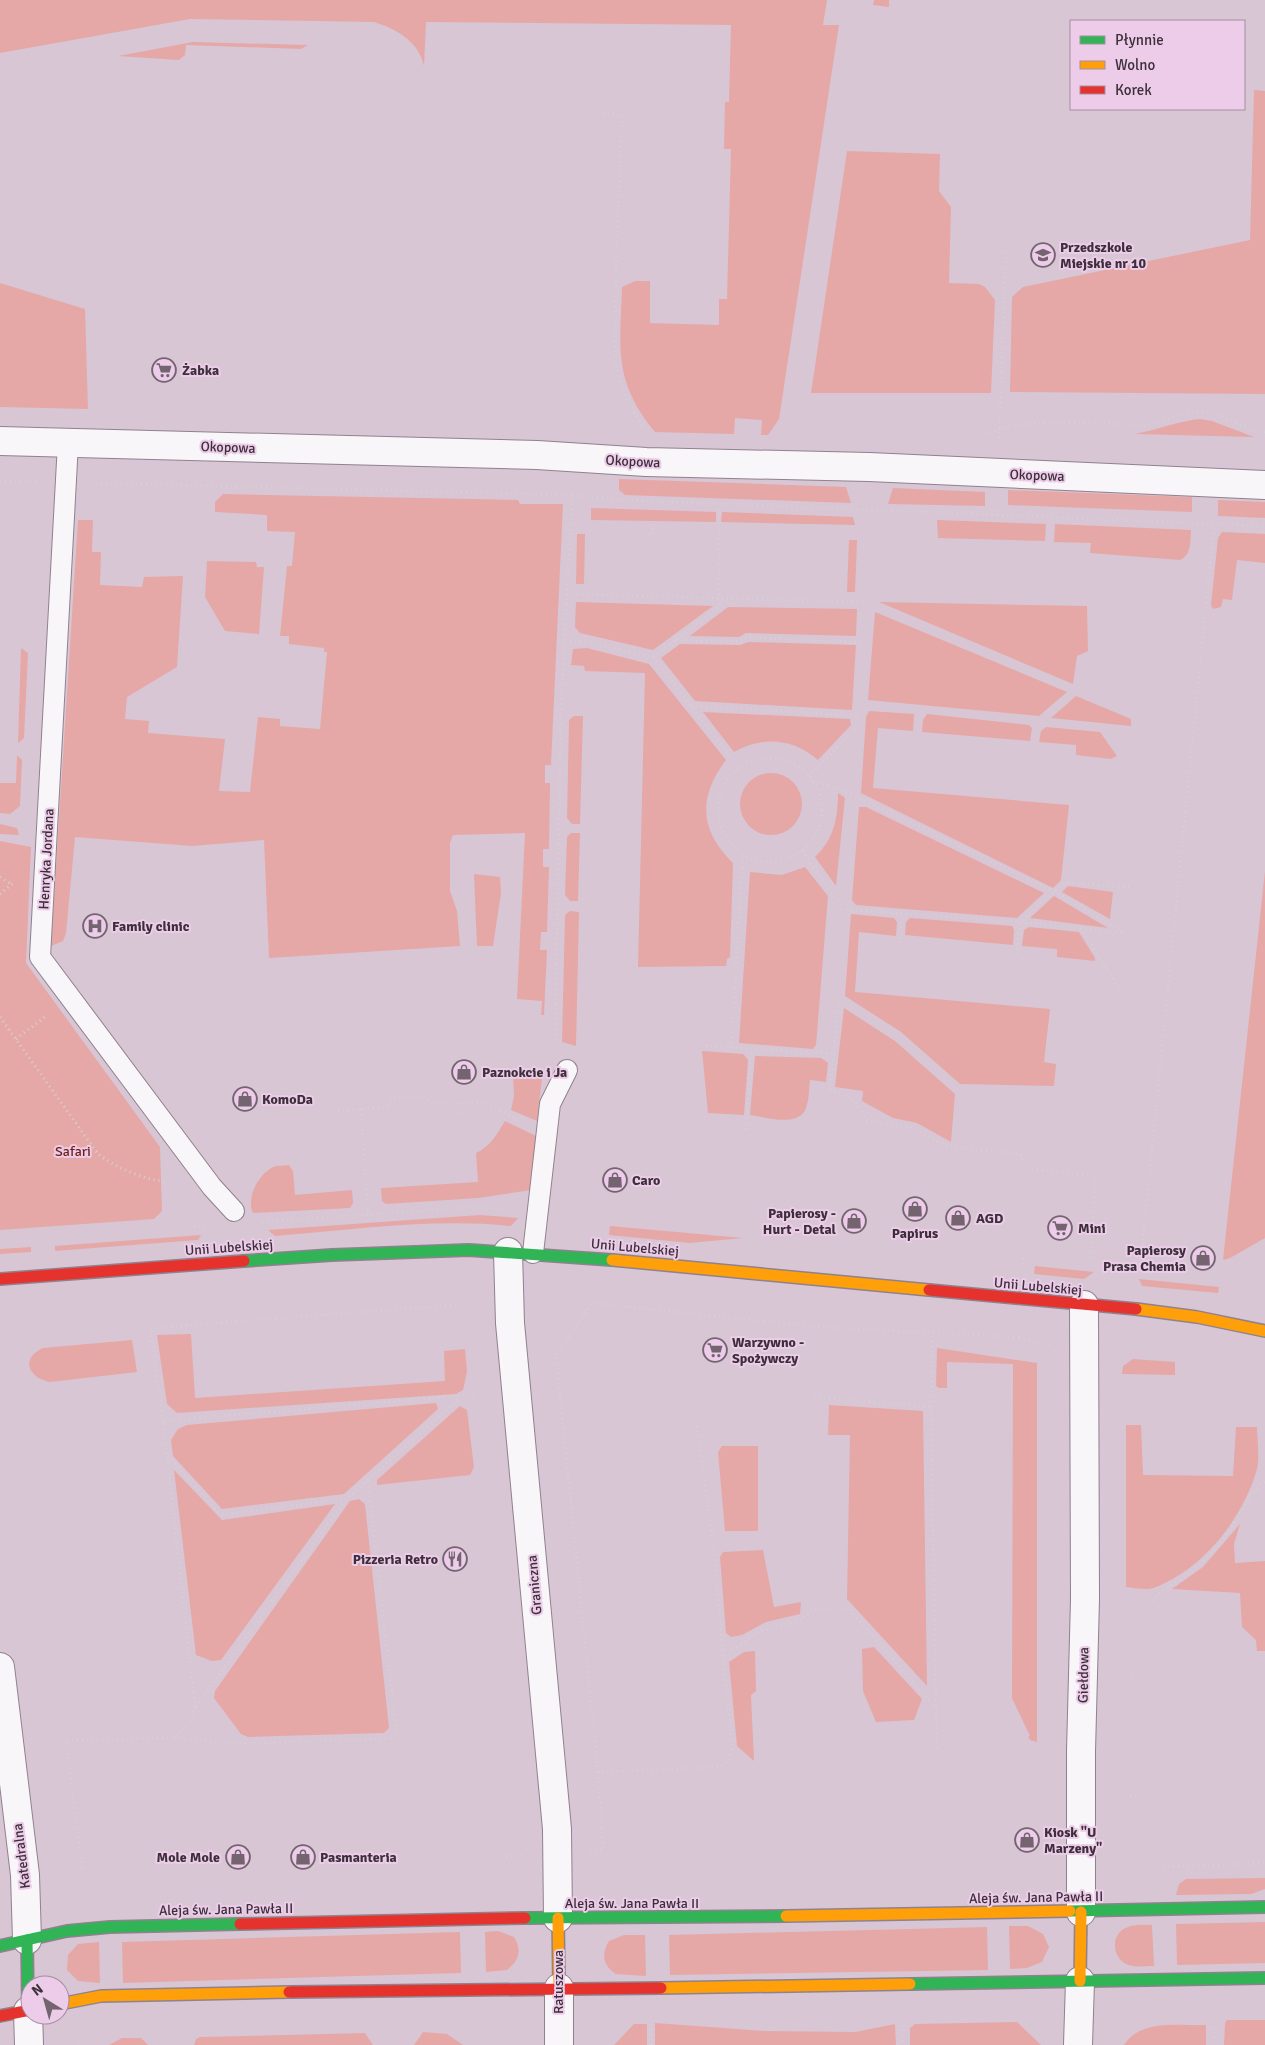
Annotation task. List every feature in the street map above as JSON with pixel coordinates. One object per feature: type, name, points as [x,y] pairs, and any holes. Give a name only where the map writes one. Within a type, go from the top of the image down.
[{"type":"street","name":"Okopowa","points":[[0,441],[537,455],[646,462],[869,467],[1265,484]]},
{"type":"street","name":"Unii Lubelskiej","points":[[0,1278],[332,1255],[444,1250],[521,1253],[1084,1305],[1198,1317],[1265,1331]]},
{"type":"street","name":"Graniczna","points":[[521,1253],[510,1323],[557,1829],[558,1918]]},
{"type":"street","name":"Giełdowa","points":[[1078,2045],[1085,1599],[1084,1305]]},
{"type":"street","name":"Katedralna","points":[[0,1667],[25,1875],[28,1975]]},
{"type":"street","name":"Aleja św. Jana Pawła II","points":[[0,1946],[68,1931],[110,1927],[471,1918],[684,1918],[1081,1912],[1265,1907]]},
{"type":"street","name":"Ratuszowa","points":[[558,1918],[559,2045]]},
{"type":"street","points":[[70,2002],[101,1996],[1265,1978]]},
{"type":"street","points":[[0,2016],[20,2013]]},
{"type":"street","name":"Katedralna","points":[[29,2025],[29,2045]]},
{"type":"lane","name":"Henryka Jordana","points":[[68,443],[40,957],[204,1177],[234,1211]]},
{"type":"lane","points":[[521,1253],[550,1104],[567,1070]]},
{"type":"path","points":[[603,113],[622,115],[616,261],[615,357],[619,379],[626,399],[636,419],[646,431]]},
{"type":"path","points":[[998,447],[1006,249]]},
{"type":"path","points":[[978,439],[999,428],[1021,424],[1142,425],[1159,423],[1200,412],[1254,431],[1265,432]]},
{"type":"path","points":[[0,481],[572,496],[719,504],[1265,526]]},
{"type":"path","points":[[567,1070],[555,1042],[561,712],[572,496]]},
{"type":"path","points":[[997,499],[997,515]]},
{"type":"path","points":[[653,657],[719,607],[719,504]]},
{"type":"path","points":[[1140,1270],[1214,523]]},
{"type":"path","points":[[649,535],[649,532],[653,532],[653,528]]},
{"type":"path","points":[[567,594],[866,602]]},
{"type":"path","points":[[676,640],[740,640],[746,637],[864,643]]},
{"type":"path","points":[[565,640],[582,641],[653,657],[740,769]]},
{"type":"path","points":[[691,706],[858,716]]},
{"type":"path","points":[[809,776],[858,726]]},
{"type":"path","points":[[762,759],[780,760],[802,769],[809,776],[821,800],[821,823],[815,836],[802,851],[788,859],[774,862],[753,859],[734,847],[724,833],[720,821],[719,808],[723,789],[740,769],[762,759]]},
{"type":"path","points":[[802,851],[841,907],[1079,927],[1127,934],[1054,891],[834,787],[813,782]]},
{"type":"path","points":[[730,1048],[743,854]]},
{"type":"path","points":[[0,877],[11,884]]},
{"type":"path","points":[[1017,954],[1020,922],[1064,883],[1132,887]]},
{"type":"path","points":[[900,943],[902,913]]},
{"type":"path","points":[[1079,927],[1120,989]]},
{"type":"path","points":[[16,1039],[70,998]]},
{"type":"path","points":[[838,998],[830,1089],[856,1102],[868,1121],[909,1126],[948,1147],[1014,1153],[1022,1156],[1021,1168],[1096,1176],[1090,1260]]},
{"type":"path","points":[[0,1017],[104,1158],[126,1170],[155,1180],[204,1177]]},
{"type":"path","points":[[701,1045],[752,1050],[834,1054]]},
{"type":"path","points":[[746,1129],[752,1050]]},
{"type":"path","points":[[338,1111],[386,1108],[393,1099],[421,1096],[433,1104],[483,1102],[508,1115]]},
{"type":"path","points":[[458,1103],[459,1114]]},
{"type":"path","points":[[362,1109],[368,1215]]},
{"type":"path","points":[[260,1222],[477,1207],[517,1209]]},
{"type":"path","points":[[194,1227],[216,1225]]},
{"type":"path","points":[[195,1707],[163,1421],[150,1328],[468,1304]]},
{"type":"path","points":[[587,1851],[603,1850],[598,1772],[556,1355],[592,1304],[817,1327],[932,1335],[1019,1337],[1057,1346]]},
{"type":"path","points":[[1019,1330],[1019,1337]]},
{"type":"path","points":[[932,1335],[931,1408],[937,1753]]},
{"type":"path","points":[[163,1421],[478,1394]]},
{"type":"path","points":[[175,1738],[190,1722],[195,1707],[346,1499],[460,1397]]},
{"type":"path","points":[[814,1397],[931,1408]]},
{"type":"path","points":[[598,1772],[720,1767],[729,1760],[732,1747],[714,1548],[696,1421]]},
{"type":"path","points":[[167,1456],[222,1515],[346,1499]]},
{"type":"path","points":[[82,1868],[66,1740],[175,1738],[231,1744],[397,1738],[368,1479]]},
{"type":"path","points":[[1152,1601],[1162,1589],[1183,1578],[1200,1564],[1219,1544],[1241,1515],[1255,1489],[1265,1481]]},
{"type":"path","points":[[723,1657],[758,1632],[802,1620],[813,1610],[849,1609],[936,1708]]},
{"type":"path","points":[[1130,1796],[1136,1795]]},
{"type":"path","points":[[501,1857],[529,1855]]},
{"type":"path","points":[[1163,1867],[1265,1863]]},
{"type":"path","points":[[651,2024],[651,2045]]},
{"type":"path","points":[[903,2025],[903,2045]]},
{"type":"path","points":[[1214,2026],[1215,2045]]},
{"type":"green space","points":[[0,0],[827,0],[823,25],[839,25],[779,419],[768,435],[761,435],[762,420],[735,418],[734,434],[655,432],[641,414],[632,397],[622,364],[620,329],[622,287],[635,281],[650,281],[650,323],[719,325],[719,299],[727,299],[731,149],[724,149],[725,102],[729,102],[731,25],[426,22],[424,66],[412,43],[391,28],[374,22],[190,19],[0,53]]},
{"type":"green space","points":[[874,0],[889,0],[889,7],[873,5]]},
{"type":"green space","points":[[193,42],[308,45],[301,49],[186,45],[185,55],[179,60],[118,56]]},
{"type":"green space","points":[[1254,90],[1265,91],[1265,394],[1010,392],[1012,297],[1023,287],[1250,240]]},
{"type":"green space","points":[[847,151],[940,154],[939,191],[951,207],[949,283],[979,284],[985,287],[995,300],[991,393],[811,393]]},
{"type":"green space","points":[[0,283],[85,309],[88,409],[0,407]]},
{"type":"green space","points":[[1200,419],[1212,421],[1254,437],[1135,434],[1184,422]]},
{"type":"green space","points":[[619,479],[846,487],[851,503],[625,495],[619,490]]},
{"type":"green space","points":[[893,488],[985,492],[985,506],[888,504]]},
{"type":"green space","points":[[1008,490],[1192,497],[1192,512],[1008,505]]},
{"type":"green space","points":[[223,494],[518,500],[520,504],[563,504],[551,765],[545,765],[545,783],[550,783],[549,849],[543,849],[543,867],[549,867],[547,932],[541,932],[540,950],[547,950],[544,1015],[541,1015],[542,1001],[517,999],[525,833],[453,835],[450,843],[450,891],[457,911],[460,946],[269,958],[264,840],[192,846],[75,837],[66,933],[63,941],[51,946],[78,520],[93,520],[92,552],[101,552],[100,585],[142,587],[144,577],[183,576],[177,667],[127,697],[125,719],[149,721],[148,733],[225,739],[219,791],[250,792],[258,717],[280,719],[280,726],[320,729],[327,652],[324,652],[324,648],[289,644],[289,636],[280,636],[287,566],[292,566],[295,532],[267,531],[267,515],[215,512],[215,502]]},
{"type":"green space","points":[[1218,500],[1265,502],[1265,518],[1218,516]]},
{"type":"green space","points":[[591,508],[716,512],[716,522],[591,520]]},
{"type":"green space","points":[[722,512],[853,517],[855,525],[721,522]]},
{"type":"green space","points":[[937,520],[1046,524],[1045,541],[938,538]]},
{"type":"green space","points":[[1055,524],[1191,530],[1190,547],[1187,555],[1180,560],[1090,553],[1091,543],[1054,542]]},
{"type":"green space","points":[[1222,532],[1265,534],[1265,563],[1237,560],[1232,600],[1223,599],[1221,607],[1213,609],[1211,605],[1218,538]]},
{"type":"green space","points":[[577,534],[585,534],[584,584],[576,584]]},
{"type":"green space","points":[[849,540],[857,540],[855,592],[847,592]]},
{"type":"green space","points":[[207,561],[256,562],[257,567],[264,567],[259,634],[225,631],[205,597]]},
{"type":"green space","points":[[576,602],[713,606],[653,650],[580,633],[575,627]]},
{"type":"green space","points":[[879,602],[1087,606],[1088,651],[1077,656],[1073,684]]},
{"type":"green space","points":[[728,607],[857,609],[856,636],[746,633],[739,637],[690,636]]},
{"type":"green space","points":[[875,612],[1067,692],[1039,716],[868,700]]},
{"type":"green space","points":[[749,642],[856,645],[852,710],[695,701],[661,658],[680,644],[740,645]]},
{"type":"green space","points":[[21,648],[28,653],[24,738],[18,743]]},
{"type":"green space","points":[[587,648],[649,664],[726,760],[710,787],[706,813],[708,826],[714,838],[733,863],[730,957],[727,959],[726,966],[638,967],[645,673],[585,671],[584,666],[571,665],[573,649]]},
{"type":"green space","points":[[1076,696],[1131,719],[1131,726],[1051,718]]},
{"type":"green space","points":[[869,711],[914,714],[913,731],[878,728],[873,788],[1069,805],[1061,880],[1053,888],[861,793],[866,717]]},
{"type":"green space","points":[[703,712],[850,719],[851,725],[818,760],[798,747],[777,742],[755,743],[734,752]]},
{"type":"green space","points":[[927,714],[1029,725],[1032,728],[1030,741],[922,732],[923,720]]},
{"type":"green space","points":[[574,716],[583,716],[580,824],[572,824],[567,818],[569,720]]},
{"type":"green space","points":[[1046,727],[1100,732],[1117,756],[1111,759],[1076,755],[1076,745],[1039,742],[1041,731]]},
{"type":"green space","points":[[17,755],[22,760],[20,806],[10,814],[0,813],[0,783],[16,783]]},
{"type":"green space","points":[[765,773],[777,773],[793,782],[800,792],[802,804],[800,816],[793,826],[777,835],[765,835],[754,830],[745,821],[740,810],[740,798],[745,787],[754,778]]},
{"type":"green space","points":[[838,793],[845,798],[836,886],[815,857],[827,843],[834,828]]},
{"type":"green space","points":[[859,807],[866,807],[1044,893],[1017,918],[856,905],[852,900]]},
{"type":"green space","points":[[0,824],[17,828],[19,835],[0,834]]},
{"type":"green space","points":[[571,833],[580,833],[578,901],[570,901],[565,895],[567,837]]},
{"type":"green space","name":"Safari","points":[[0,841],[31,847],[26,963],[160,1147],[162,1211],[154,1219],[0,1230]]},
{"type":"green space","points":[[805,867],[828,896],[816,1045],[813,1049],[739,1043],[750,872],[782,875]]},
{"type":"green space","points":[[1265,871],[1265,1238],[1223,1260]]},
{"type":"green space","points":[[474,874],[500,877],[501,893],[493,946],[477,946]]},
{"type":"green space","points":[[1068,886],[1113,892],[1110,919],[1062,892]]},
{"type":"green space","points":[[1054,896],[1108,928],[1030,918]]},
{"type":"green space","points":[[570,911],[579,912],[576,1046],[562,1042],[565,915]]},
{"type":"green space","points":[[851,914],[894,918],[897,922],[896,936],[859,932],[855,992],[1050,1009],[1044,1062],[1056,1064],[1054,1086],[960,1084],[901,1032],[845,996]]},
{"type":"green space","points":[[910,918],[1012,926],[1014,930],[1013,945],[905,935],[906,922]]},
{"type":"green space","points":[[1029,927],[1079,932],[1095,961],[1057,957],[1057,949],[1022,946],[1024,930]]},
{"type":"green space","points":[[844,1008],[895,1041],[955,1094],[951,1142],[917,1123],[893,1118],[862,1101],[863,1091],[835,1087]]},
{"type":"green space","points":[[702,1051],[743,1054],[748,1060],[744,1115],[708,1113]]},
{"type":"green space","points":[[755,1056],[821,1058],[828,1063],[826,1082],[810,1080],[806,1108],[796,1118],[781,1120],[750,1115]]},
{"type":"green space","points":[[513,1074],[542,1078],[537,1121],[511,1110],[514,1096]]},
{"type":"green space","points":[[505,1121],[536,1136],[531,1190],[478,1198],[386,1204],[382,1201],[381,1188],[478,1182],[476,1153],[489,1144]]},
{"type":"green space","points":[[289,1165],[293,1171],[295,1195],[352,1190],[353,1203],[350,1208],[253,1213],[251,1200],[258,1181],[273,1167]]},
{"type":"green space","points":[[480,1215],[518,1218],[511,1226],[452,1223],[423,1224],[275,1236],[268,1230]]},
{"type":"green space","points":[[610,1226],[743,1238],[690,1243],[609,1235]]},
{"type":"green space","points":[[201,1235],[198,1240],[55,1251],[55,1246]]},
{"type":"green space","points":[[31,1247],[31,1252],[0,1254],[0,1249]]},
{"type":"green space","points":[[1035,1266],[1094,1272],[1084,1279],[1034,1274]]},
{"type":"green space","points":[[1139,1279],[1219,1287],[1218,1293],[1142,1286]]},
{"type":"green space","points":[[191,1334],[195,1398],[445,1381],[444,1351],[465,1349],[467,1372],[463,1390],[456,1394],[177,1413],[167,1404],[157,1335]]},
{"type":"green space","points":[[132,1340],[137,1372],[50,1382],[36,1376],[30,1367],[31,1357],[43,1348]]},
{"type":"green space","points":[[937,1348],[1037,1363],[1037,1742],[1030,1740],[1028,1737],[1030,1736],[1012,1698],[1013,1364],[947,1362],[947,1388],[939,1388],[936,1386]]},
{"type":"green space","points":[[1133,1359],[1175,1362],[1175,1375],[1122,1374],[1123,1366]]},
{"type":"green space","points":[[436,1403],[438,1409],[344,1494],[222,1509],[173,1456],[171,1440],[178,1429],[187,1425]]},
{"type":"green space","points":[[829,1405],[923,1411],[927,1686],[847,1599],[850,1435],[828,1435]]},
{"type":"green space","points":[[460,1406],[467,1410],[474,1467],[470,1475],[377,1485],[377,1480]]},
{"type":"green space","points":[[1126,1425],[1141,1425],[1143,1475],[1233,1476],[1236,1427],[1257,1427],[1257,1469],[1251,1487],[1232,1523],[1205,1554],[1190,1567],[1174,1578],[1149,1589],[1126,1587]]},
{"type":"green space","points":[[722,1446],[758,1446],[758,1531],[725,1531],[718,1452]]},
{"type":"green space","points":[[174,1470],[222,1520],[335,1504],[221,1660],[212,1661],[196,1655]]},
{"type":"green space","points":[[359,1499],[365,1504],[389,1728],[384,1733],[248,1737],[241,1734],[214,1698],[215,1691],[350,1501]]},
{"type":"green space","points":[[1240,1524],[1234,1544],[1235,1563],[1265,1561],[1265,1651],[1257,1651],[1256,1640],[1242,1627],[1240,1593],[1172,1589],[1203,1567]]},
{"type":"green space","points":[[763,1550],[774,1607],[801,1602],[800,1614],[766,1622],[742,1635],[731,1637],[726,1633],[720,1557],[723,1552]]},
{"type":"green space","points":[[874,1647],[922,1699],[914,1720],[876,1722],[863,1691],[862,1649]]},
{"type":"green space","points":[[755,1651],[756,1691],[751,1695],[754,1761],[737,1746],[729,1662],[744,1652]]},
{"type":"green space","points":[[1265,1878],[1265,1889],[1251,1894],[1176,1895],[1179,1884],[1186,1879]]},
{"type":"green space","points":[[1265,1922],[1265,1963],[1177,1965],[1176,1924]]},
{"type":"green space","points":[[1152,1925],[1154,1966],[1140,1967],[1126,1964],[1118,1956],[1116,1950],[1115,1944],[1118,1934],[1131,1926]]},
{"type":"green space","points":[[1009,1926],[1028,1926],[1043,1934],[1049,1947],[1042,1962],[1027,1968],[1010,1969]]},
{"type":"green space","points":[[987,1927],[988,1970],[670,1975],[669,1935]]},
{"type":"green space","points":[[498,1931],[514,1937],[518,1946],[517,1959],[507,1970],[486,1972],[485,1932]]},
{"type":"green space","points":[[460,1932],[461,1973],[123,1983],[122,1942]]},
{"type":"green space","points":[[624,1935],[645,1935],[646,1976],[616,1974],[608,1967],[604,1955],[606,1946],[609,1941]]},
{"type":"green space","points":[[99,1942],[100,1983],[78,1981],[67,1970],[68,1955],[78,1944]]},
{"type":"green space","points":[[1227,2020],[1265,2020],[1265,2045],[1224,2045],[1225,2023]]},
{"type":"green space","points":[[1017,2022],[1041,2045],[910,2045],[910,2028],[915,2024]]},
{"type":"green space","points":[[655,2023],[765,2031],[855,2032],[895,2024],[896,2045],[655,2045]]},
{"type":"green space","points":[[634,2024],[647,2024],[647,2045],[614,2045]]},
{"type":"green space","points":[[1172,2025],[1206,2025],[1206,2045],[1124,2045],[1140,2031],[1150,2028]]},
{"type":"green space","points":[[423,2032],[447,2034],[463,2045],[414,2045]]},
{"type":"green space","points":[[365,2033],[373,2045],[194,2045],[196,2039],[200,2037]]},
{"type":"green space","points":[[122,2038],[141,2038],[148,2045],[109,2045]]},
{"type":"traffic: fast","points":[[244,1261],[332,1255],[469,1250],[612,1260]]},
{"type":"traffic: fast","points":[[1070,1911],[1265,1907]]},
{"type":"traffic: fast","points":[[525,1918],[786,1916]]},
{"type":"traffic: fast","points":[[0,1946],[67,1931],[110,1927],[240,1924]]},
{"type":"traffic: fast","points":[[27,1940],[27,1975]]},
{"type":"traffic: fast","points":[[910,1984],[1265,1978]]},
{"type":"traffic: slow","points":[[612,1260],[929,1290]]},
{"type":"traffic: slow","points":[[1136,1309],[1197,1317],[1265,1331]]},
{"type":"traffic: slow","points":[[786,1916],[1070,1911]]},
{"type":"traffic: slow","points":[[1080,1981],[1081,1912]]},
{"type":"traffic: slow","points":[[558,1918],[559,1988]]},
{"type":"traffic: slow","points":[[661,1988],[910,1984]]},
{"type":"traffic: slow","points":[[70,2002],[101,1996],[289,1992]]},
{"type":"traffic: jam","points":[[0,1279],[244,1261]]},
{"type":"traffic: jam","points":[[929,1290],[1136,1309]]},
{"type":"traffic: jam","points":[[240,1924],[525,1918]]},
{"type":"traffic: jam","points":[[289,1992],[661,1988]]},
{"type":"traffic: jam","points":[[0,2016],[20,2012]]},
{"type":"place","name":"Przedszkole Miejskie nr 10","points":[[1043,255]]},
{"type":"place","name":"Żabka","points":[[164,370]]},
{"type":"place","name":"Family clinic","points":[[95,926]]},
{"type":"place","name":"Paznokcie i Ja","points":[[464,1072]]},
{"type":"place","name":"KomoDa","points":[[245,1099]]},
{"type":"place","name":"Caro","points":[[615,1180]]},
{"type":"place","name":"Papirus","points":[[915,1209]]},
{"type":"place","name":"AGD","points":[[958,1218]]},
{"type":"place","name":"Papierosy - Hurt - Detal","points":[[854,1221]]},
{"type":"place","name":"Mini","points":[[1060,1228]]},
{"type":"place","name":"Papierosy Prasa Chemia","points":[[1203,1258]]},
{"type":"place","name":"Warzywno - Spożywczy","points":[[715,1350]]},
{"type":"place","name":"Pizzeria Retro","points":[[455,1559]]},
{"type":"place","name":"Kiosk \"U Marzeny\"","points":[[1027,1840]]},
{"type":"place","name":"Mole Mole","points":[[238,1857]]},
{"type":"place","name":"Pasmanteria","points":[[303,1857]]}]
